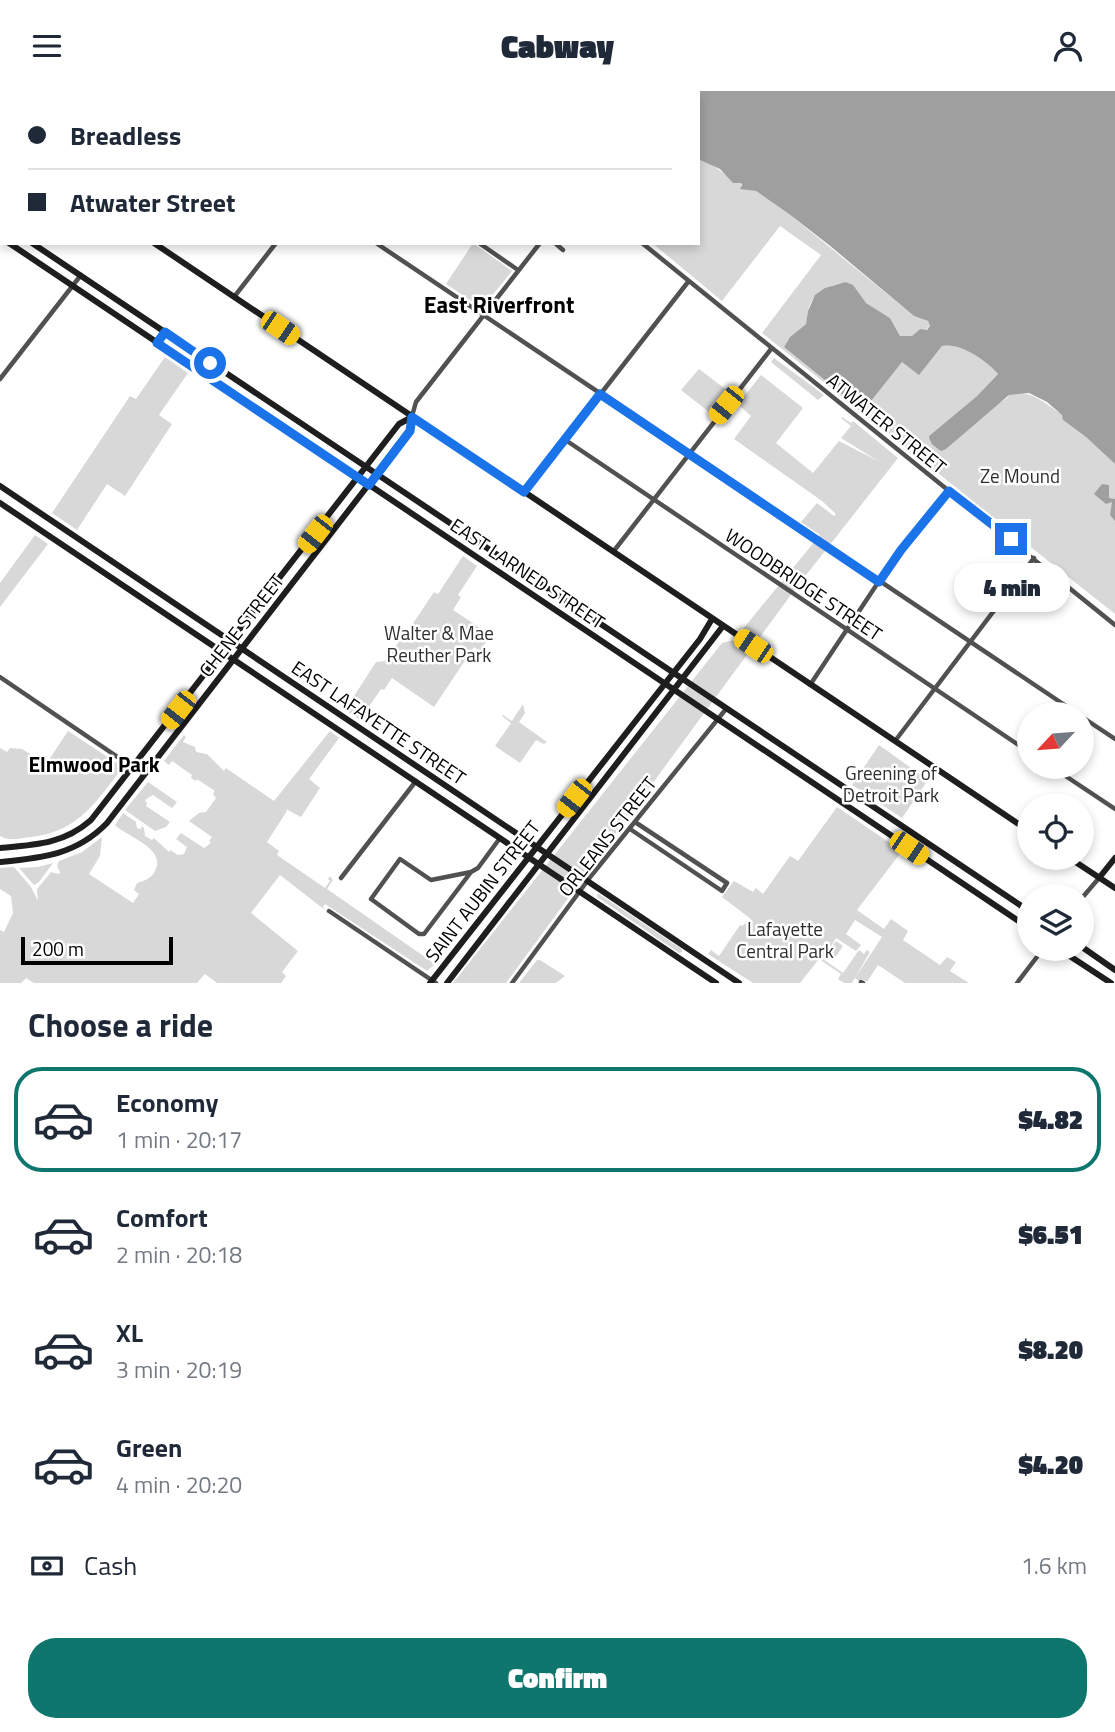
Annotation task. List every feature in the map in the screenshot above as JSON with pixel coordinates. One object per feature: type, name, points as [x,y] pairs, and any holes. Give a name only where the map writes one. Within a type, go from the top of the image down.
[{"type":"street","name":"EAST LARNED STREET","points":[[12,245],[1017,920]]},
{"type":"street","name":"EAST LARNED STREET","points":[[35,245],[1017,903]]},
{"type":"street","points":[[157,245],[1017,823]]},
{"type":"street","points":[[234,297],[273,245]]},
{"type":"street","points":[[379,245],[1060,702]]},
{"type":"street","points":[[482,245],[518,270]]},
{"type":"street","name":"CHENE STREET","points":[[0,862],[36,859],[67,852],[92,837],[107,823],[405,439],[411,430],[416,402],[538,245]]},
{"type":"street","points":[[557,245],[563,250]]},
{"type":"street","name":"ATWATER STREET","points":[[644,245],[1115,625]]},
{"type":"street","points":[[61,279],[68,275],[70,269]]},
{"type":"street","points":[[0,379],[80,275]]},
{"type":"street","points":[[524,492],[688,282]]},
{"type":"street","points":[[85,295],[86,286],[93,284]]},
{"type":"street","points":[[157,343],[165,332]]},
{"type":"street","points":[[613,552],[771,349]]},
{"type":"street","points":[[234,394],[241,384]]},
{"type":"street","name":"CHENE STREET","points":[[0,848],[36,845],[62,839],[84,826],[98,813],[399,424],[412,417]]},
{"type":"street","points":[[395,430],[402,431],[405,439]]},
{"type":"street","name":"WOODBRIDGE STREET","points":[[564,439],[1017,744]]},
{"type":"street","points":[[376,454],[378,461],[386,463]]},
{"type":"street","points":[[347,471],[353,467],[356,460]]},
{"type":"street","points":[[382,494],[382,486],[389,483]]},
{"type":"street","name":"EAST LAFAYETTE STREET","points":[[0,486],[739,983]]},
{"type":"street","points":[[349,489],[356,489],[359,497]]},
{"type":"street","points":[[810,685],[901,550],[949,491]]},
{"type":"street","name":"EAST LAFAYETTE STREET","points":[[0,503],[716,983]]},
{"type":"street","points":[[315,534],[325,542]]},
{"type":"street","points":[[894,741],[1034,558]]},
{"type":"street","points":[[114,579],[121,568]]},
{"type":"street","points":[[513,582],[520,571]]},
{"type":"street","points":[[276,584],[287,591]]},
{"type":"street","name":"SAINT AUBIN STREET","points":[[433,982],[712,619]]},
{"type":"street","name":"SAINT AUBIN STREET","points":[[447,983],[723,626]]},
{"type":"street","points":[[599,640],[607,629]]},
{"type":"street","points":[[241,630],[243,636],[251,638]]},
{"type":"street","points":[[211,644],[217,640],[218,633]]},
{"type":"street","points":[[702,635],[708,637],[711,642]]},
{"type":"street","points":[[244,667],[247,659],[253,656]]},
{"type":"street","points":[[681,662],[684,668],[690,670]]},
{"type":"street","points":[[215,663],[221,665],[224,672]]},
{"type":"street","points":[[654,677],[662,666]]},
{"type":"street","points":[[0,677],[144,775]]},
{"type":"street","points":[[656,694],[663,695],[666,701]]},
{"type":"street","name":"ORLEANS STREET","points":[[512,983],[587,882],[726,709]]},
{"type":"street","points":[[730,728],[732,720],[738,717]]},
{"type":"street","points":[[347,735],[354,724]]},
{"type":"street","points":[[1094,725],[1115,739]]},
{"type":"street","points":[[761,748],[768,737]]},
{"type":"street","points":[[599,765],[610,773]]},
{"type":"street","points":[[1070,779],[1115,809]]},
{"type":"street","points":[[341,879],[416,781]]},
{"type":"street","points":[[466,815],[473,804]]},
{"type":"street","points":[[630,829],[722,891],[727,883],[635,822]]},
{"type":"street","points":[[887,833],[894,822]]},
{"type":"street","points":[[545,835],[548,841],[555,844]]},
{"type":"street","points":[[471,872],[422,935],[371,899],[400,859],[431,880],[471,872],[478,868],[500,838]]},
{"type":"street","points":[[519,849],[523,846],[523,838]]},
{"type":"street","points":[[36,845],[33,852],[36,859]]},
{"type":"street","points":[[678,861],[683,854]]},
{"type":"street","points":[[1094,884],[1115,858]]},
{"type":"street","points":[[520,867],[527,870],[530,876]]},
{"type":"street","points":[[1087,870],[1115,888]]},
{"type":"street","points":[[595,902],[593,895],[600,890]]},
{"type":"street","points":[[330,911],[433,982]]},
{"type":"street","points":[[682,960],[689,949]]},
{"type":"street","points":[[1077,961],[1109,982],[1115,971],[1094,956]]},
{"type":"street","points":[[1017,983],[1034,961]]},
{"type":"green space","name":"Ze Mound","points":[[700,156],[731,179],[741,183],[741,188],[756,191],[789,214],[914,316],[928,321],[930,326],[926,330],[920,329],[912,336],[900,336],[890,318],[866,303],[845,282],[828,287],[815,297],[809,307],[806,324],[790,337],[784,347],[862,410],[902,361],[919,374],[942,346],[957,347],[980,358],[998,374],[977,396],[929,436],[930,442],[946,449],[1009,395],[1025,394],[1038,398],[1063,415],[1063,420],[1115,464],[1115,614],[762,333],[821,255],[780,226],[722,301],[654,245],[700,245]]},
{"type":"green space","points":[[472,245],[476,245],[512,271],[482,308],[446,284]]},
{"type":"green space","points":[[165,357],[188,373],[159,415],[172,424],[125,496],[107,484],[77,530],[52,513],[130,396],[136,399]]},
{"type":"green space","points":[[774,358],[824,395],[818,400],[771,362]]},
{"type":"green space","points":[[699,369],[728,391],[709,412],[681,390]]},
{"type":"green space","points":[[761,375],[803,408],[776,443],[813,473],[839,441],[878,461],[841,438],[851,426],[842,417],[851,423],[853,421],[898,458],[796,588],[506,983],[453,983],[722,643],[734,640],[820,535],[801,522],[817,503],[834,516],[836,514],[822,501],[734,439],[751,416],[738,404]]},
{"type":"green space","points":[[35,535],[48,544],[0,607],[0,583]]},
{"type":"green space","name":"Walter & Mae Reuther Park","points":[[463,556],[477,566],[458,595],[461,597],[453,610],[491,635],[480,651],[474,647],[434,707],[392,678],[360,720],[345,710],[376,662],[385,661],[398,643],[385,634],[387,631],[402,640],[434,592],[438,594]]},
{"type":"green space","points":[[523,704],[525,713],[519,722],[547,742],[544,744],[536,740],[520,763],[495,746],[511,723],[502,716],[512,721]]},
{"type":"green space","points":[[68,731],[123,767],[85,813],[62,828],[48,834],[19,839],[0,836],[0,748],[7,752],[10,748],[22,749],[46,764]]},
{"type":"green space","points":[[330,731],[339,738],[309,779],[320,788],[301,817],[286,809],[267,842],[279,851],[277,855],[325,888],[330,876],[333,880],[327,889],[435,964],[427,971],[325,904],[325,910],[280,875],[251,913],[298,951],[282,972],[286,976],[281,983],[217,983],[205,974],[197,983],[34,983],[26,978],[21,983],[0,983],[0,930],[4,932],[13,913],[11,896],[0,889],[0,868],[14,867],[31,887],[38,901],[37,889],[51,872],[59,874],[59,861],[82,852],[102,837],[100,856],[89,874],[133,903],[139,894],[134,890],[137,883],[152,876],[157,863],[151,850],[115,825],[123,813],[136,822],[137,828],[144,828],[145,836],[152,840],[154,838],[169,852],[170,850],[178,855],[184,854],[187,847],[176,839],[181,833],[204,848],[211,843],[209,841],[212,837],[189,821],[199,813],[206,812],[216,798],[213,794],[215,791],[191,778],[192,775],[172,761],[169,765],[164,761],[184,735],[186,737],[183,742],[195,747],[196,752],[207,754],[224,771],[226,768],[274,801]]},
{"type":"green space","name":"Greening of Detroit Park","points":[[879,745],[928,780],[902,818],[852,785]]},
{"type":"green space","points":[[148,782],[177,802],[172,808],[153,795],[145,800],[146,806],[170,822],[166,827],[155,831],[125,810]]},
{"type":"green space","name":"Lafayette Central Park","points":[[837,807],[902,851],[857,910],[884,929],[891,919],[908,931],[903,940],[940,965],[947,957],[956,962],[950,971],[969,983],[905,983],[878,965],[867,982],[862,979],[859,981],[855,978],[882,937],[855,920],[846,934],[861,945],[856,951],[836,938],[827,953],[836,941],[843,946],[833,961],[825,956],[823,959],[843,973],[859,950],[864,954],[867,950],[870,952],[852,983],[844,983],[838,979],[841,974],[819,959],[800,983],[753,983],[708,954],[711,950],[719,956],[740,925],[751,919],[722,897],[734,881],[753,892],[756,888],[763,894],[790,856],[798,861]]},
{"type":"green space","points":[[53,863],[34,885],[19,868],[38,867]]},
{"type":"green space","points":[[599,894],[682,949],[682,952],[679,953],[597,897]]},
{"type":"green space","points":[[537,960],[565,976],[556,983],[519,983]]},
{"type":"shaded area","points":[[700,91],[1115,91],[1115,464],[1063,420],[1062,415],[1047,402],[1029,393],[1009,395],[941,451],[931,443],[929,436],[977,396],[998,374],[980,358],[957,347],[942,346],[919,375],[902,362],[863,411],[784,347],[790,337],[806,324],[815,295],[825,288],[845,282],[853,285],[866,303],[890,318],[900,336],[912,336],[920,329],[927,330],[930,326],[928,321],[914,316],[789,214],[756,191],[740,189],[741,183],[733,183],[720,169],[700,160]]},
{"type":"shaded area","points":[[1102,484],[1109,485],[1109,498],[1115,499],[1115,521],[1110,515],[1112,502],[1106,504],[1094,494]]},
{"type":"district","name":"East Riverfront","points":[[499,304]]},
{"type":"district","name":"Elmwood Park","points":[[94,764]]},
{"type":"route","points":[[210,363],[165,332],[157,343],[369,485],[410,431],[412,417],[524,492],[600,394],[879,582],[949,491],[1011,539]]}]
